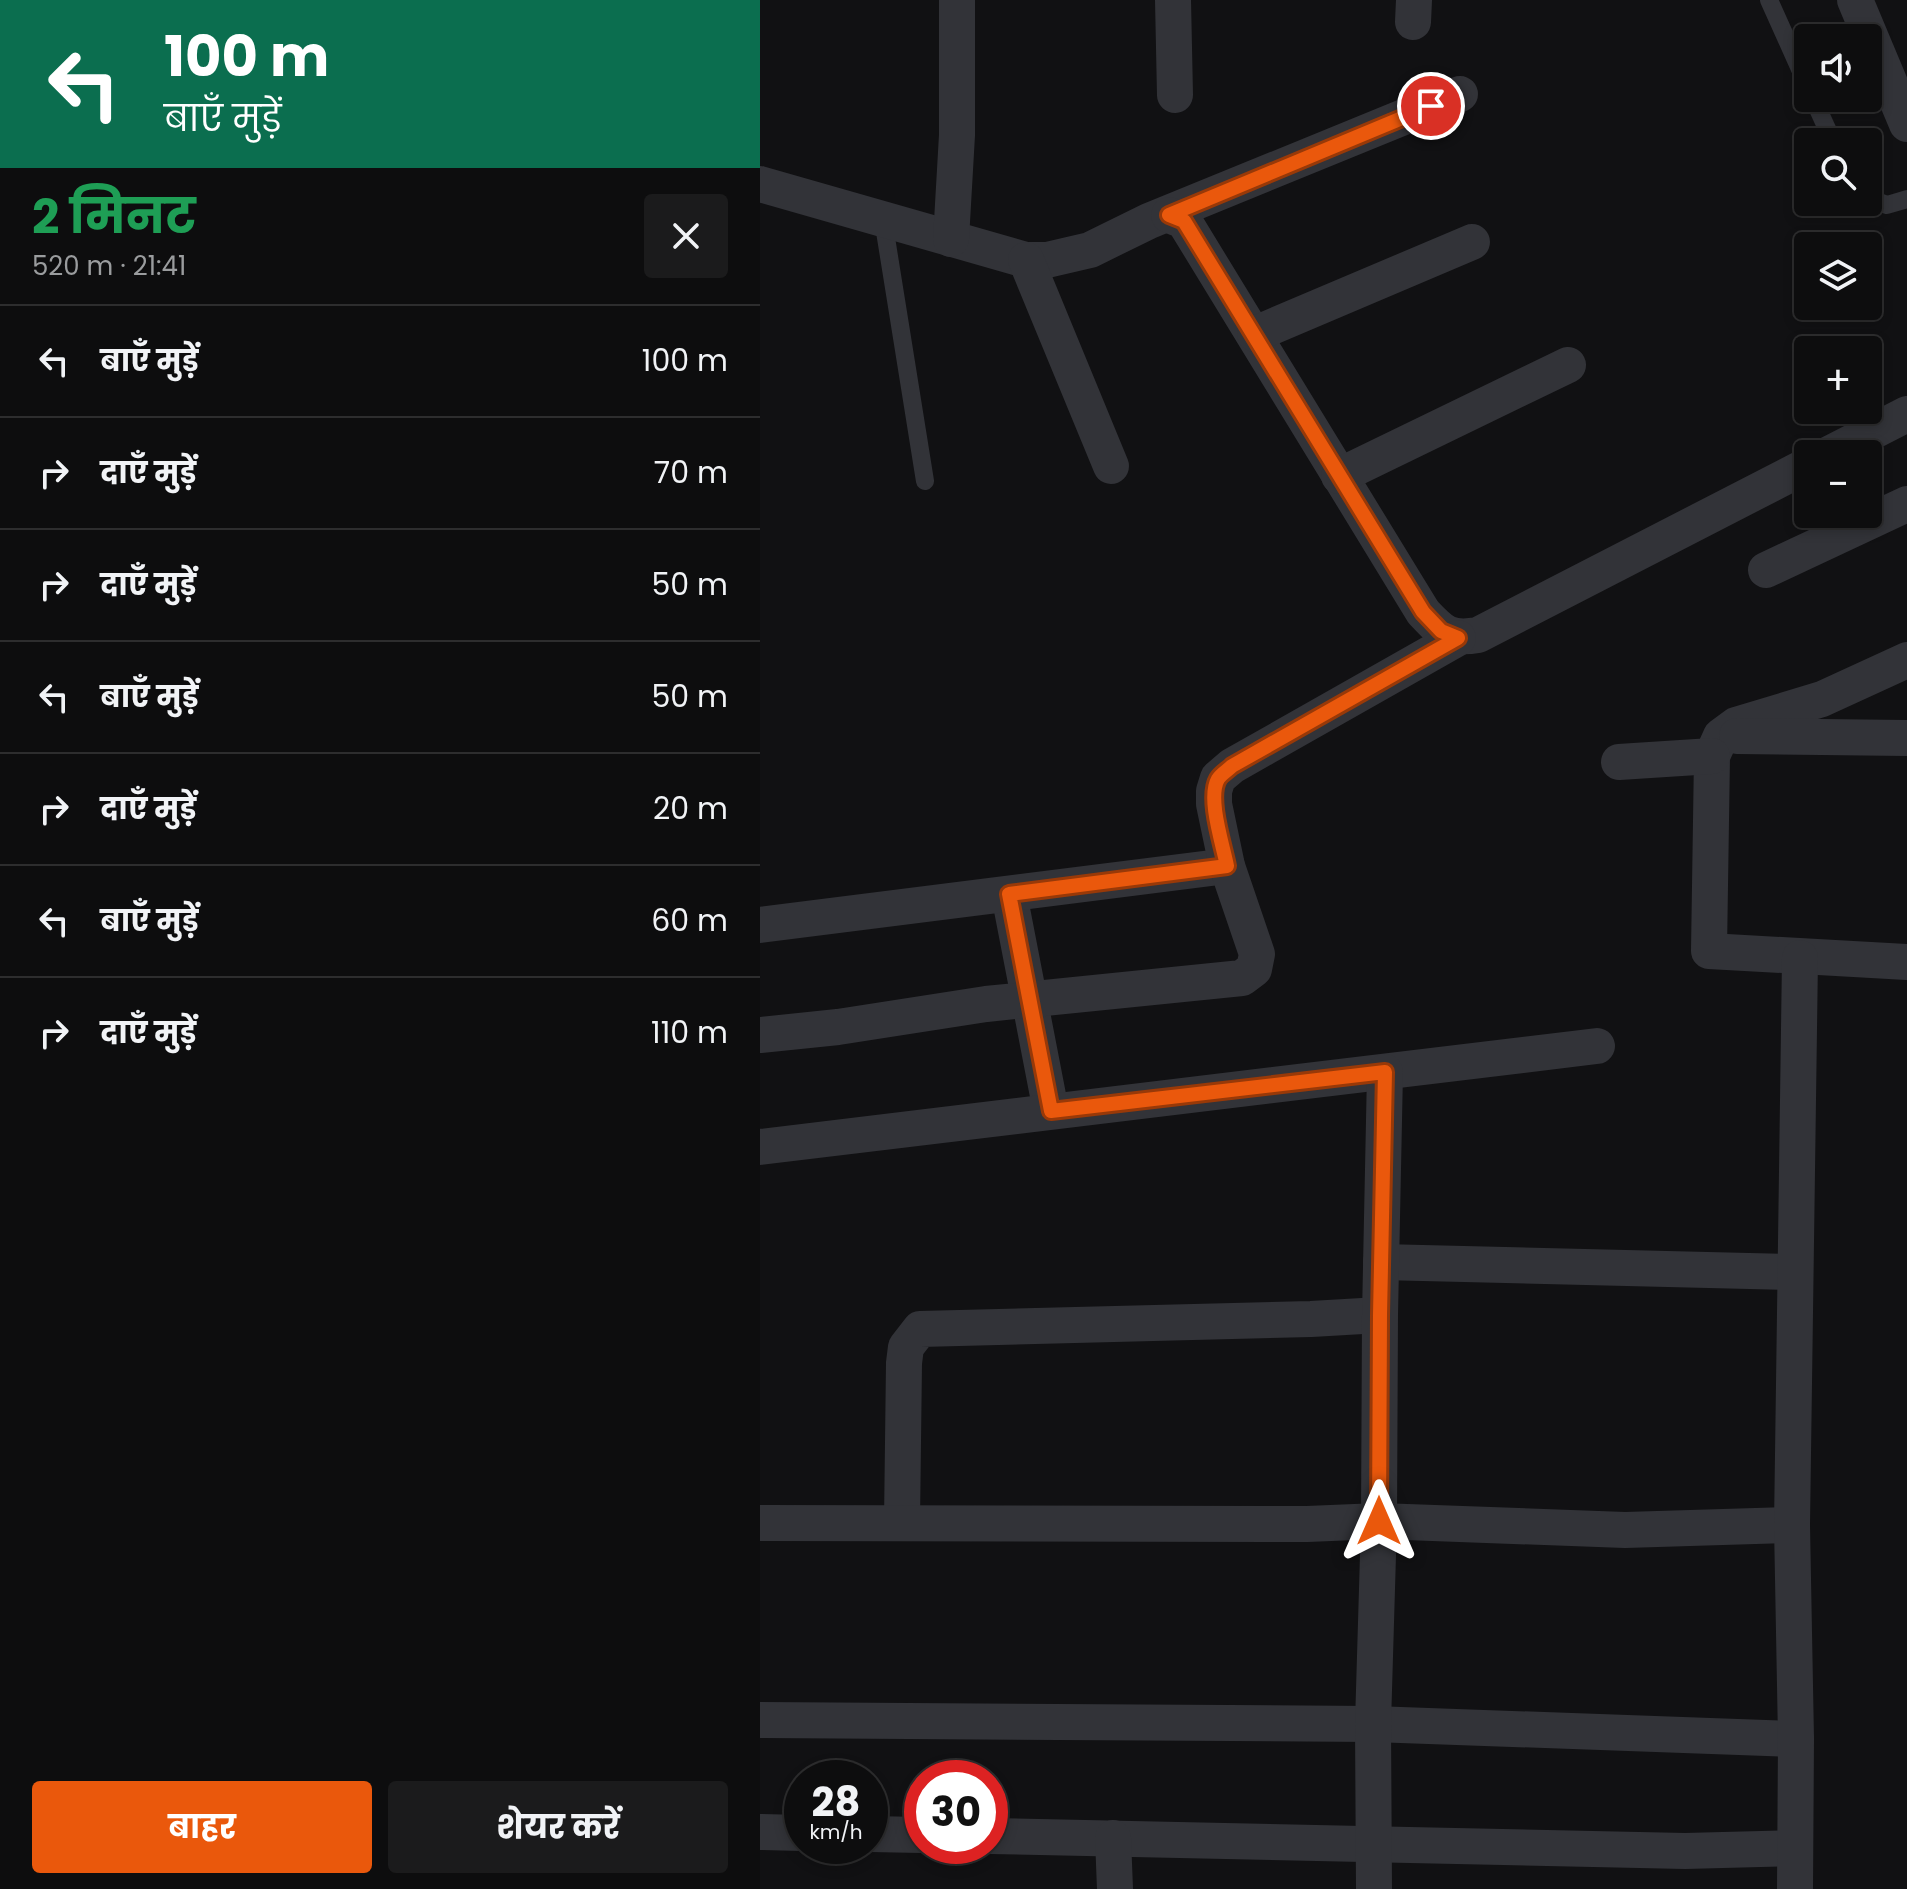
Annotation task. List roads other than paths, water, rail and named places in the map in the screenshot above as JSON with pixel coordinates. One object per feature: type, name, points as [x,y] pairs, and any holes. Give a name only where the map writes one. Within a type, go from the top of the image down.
[{"type":"street","points":[[951,239],[957,135],[957,0]]},
{"type":"street","points":[[1173,0],[1175,95]]},
{"type":"street","points":[[1856,0],[1907,124]]},
{"type":"street","points":[[760,184],[1026,260],[1047,260],[1079,254],[1149,221],[1460,94]]},
{"type":"street","points":[[1169,215],[1184,221],[1423,612],[1441,631],[1458,638]]},
{"type":"street","points":[[1255,334],[1472,242]]},
{"type":"street","points":[[1026,260],[1111,466]]},
{"type":"street","points":[[1339,476],[1568,365]]},
{"type":"street","points":[[1856,440],[1907,414]]},
{"type":"street","points":[[760,1035],[1029,1000],[1242,978],[1257,963],[1257,954],[1227,866],[1214,804],[1218,778],[1232,766],[1458,638],[1478,635],[1794,472]]},
{"type":"street","points":[[1766,570],[1907,504]]},
{"type":"street","points":[[1907,660],[1822,699],[1736,725],[1717,746],[1709,951],[1907,962]]},
{"type":"street","points":[[1619,762],[1717,746],[1907,738]]},
{"type":"street","points":[[760,925],[1227,866]]},
{"type":"street","points":[[1009,894],[1051,1111]]},
{"type":"street","points":[[1795,1889],[1792,1525],[1800,958]]},
{"type":"street","points":[[760,1147],[1597,1046]]},
{"type":"street","points":[[1374,1889],[1373,1724],[1385,1072]]},
{"type":"street","points":[[1381,1262],[1795,1272]]},
{"type":"street","points":[[902,1521],[904,1363],[906,1347],[920,1329],[1380,1315]]},
{"type":"street","points":[[760,1523],[1307,1524],[1379,1521],[1625,1530],[1792,1525]]},
{"type":"street","points":[[760,1720],[1373,1724],[1796,1739]]},
{"type":"street","points":[[760,1832],[784,1833]]},
{"type":"street","points":[[1008,1836],[1685,1851],[1795,1848]]},
{"type":"street","points":[[1113,1838],[1115,1889]]},
{"type":"lane","points":[[1769,0],[1794,56]]},
{"type":"lane","points":[[1882,203],[1887,205],[1907,199]]},
{"type":"lane","points":[[883,219],[925,481]]}]
